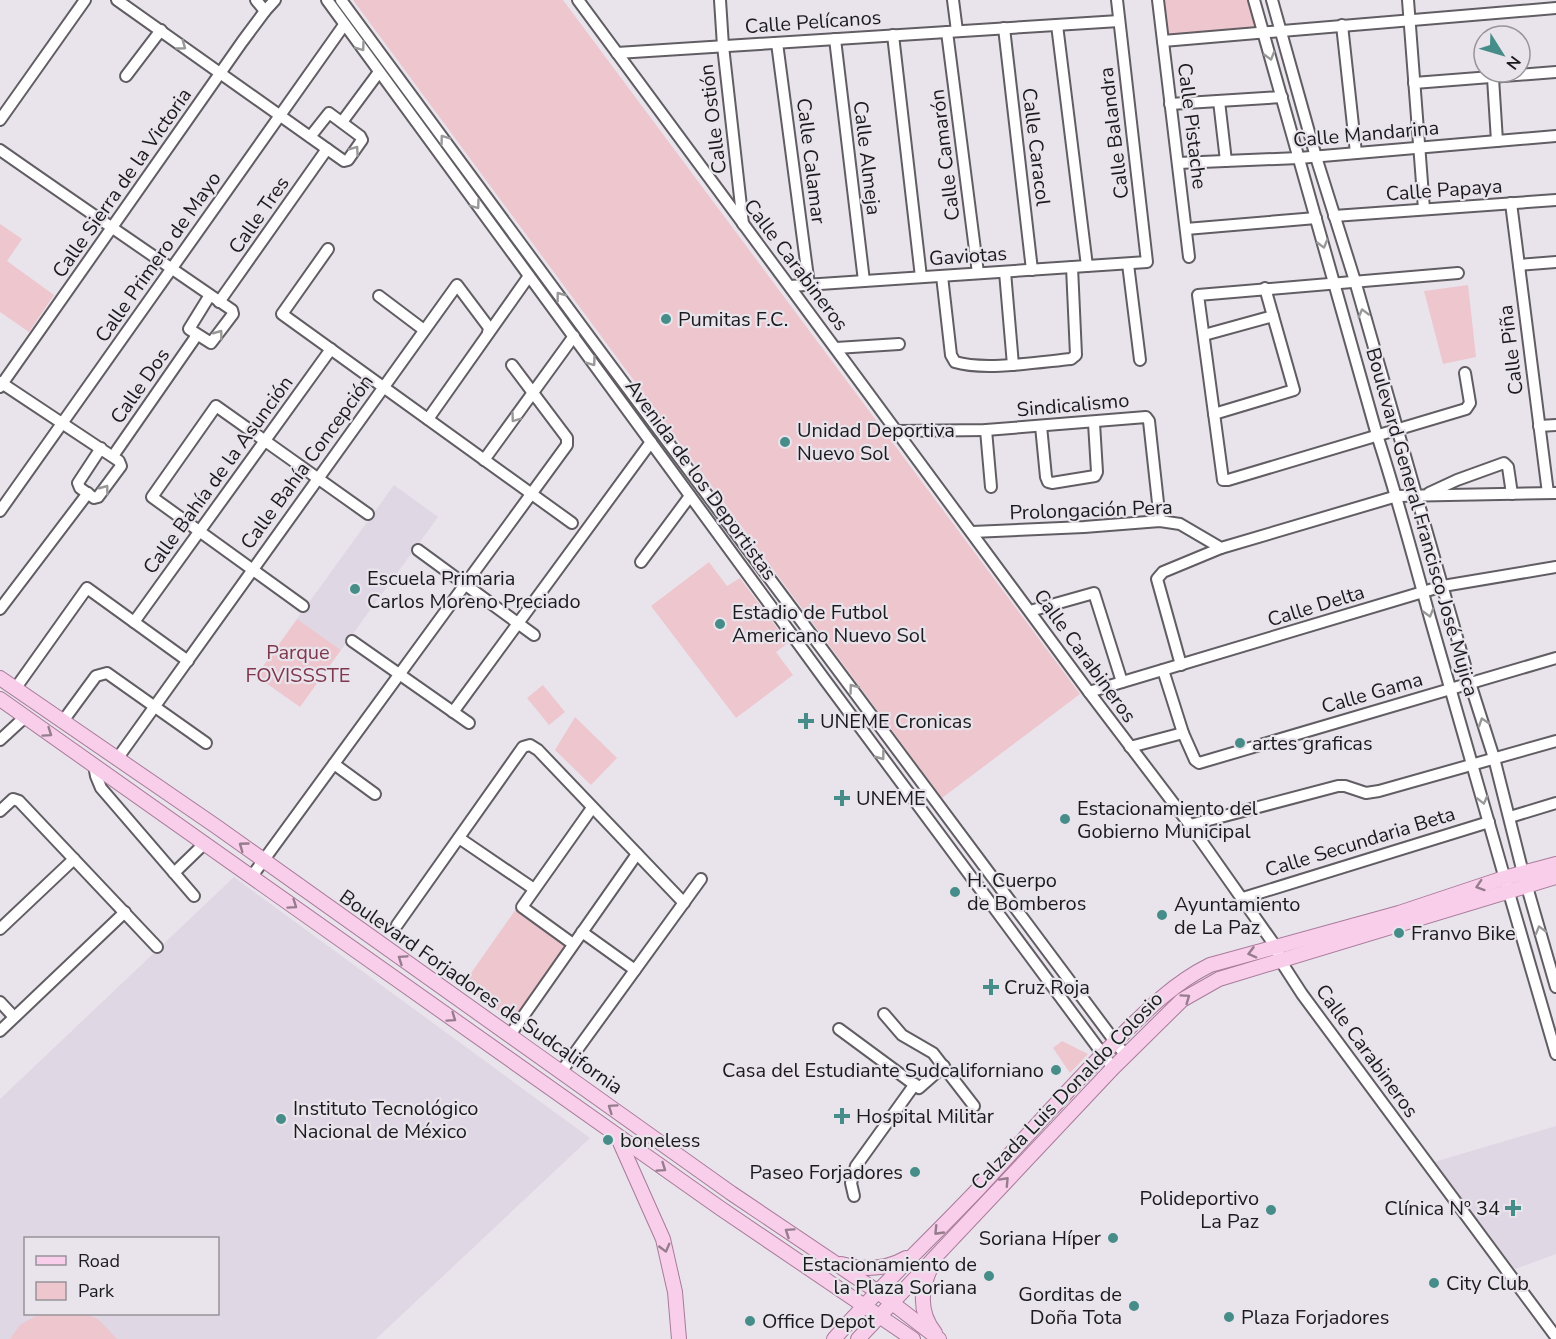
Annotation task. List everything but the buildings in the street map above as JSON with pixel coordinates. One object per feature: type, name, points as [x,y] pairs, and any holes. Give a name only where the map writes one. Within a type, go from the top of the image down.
[{"type":"main road","name":"Boulevard Forjadores de Sudcalifornia","points":[[0,678],[510,1035],[731,1193],[878,1292],[940,1339]]},
{"type":"main road","name":"Boulevard Forjadores de Sudcalifornia","points":[[0,699],[617,1136],[913,1339]]},
{"type":"main road","name":"Calzada Luis Donaldo Colosio","points":[[834,1339],[863,1305],[921,1249],[1153,1003],[1192,974],[1210,965],[1278,954],[1508,892],[1525,879],[1556,864]]},
{"type":"main road","name":"Calzada Luis Donaldo Colosio","points":[[858,1339],[1125,1055],[1174,1007],[1197,990],[1278,954],[1504,878],[1556,877]]},
{"type":"main road","points":[[534,1076],[545,1060]]},
{"type":"main road","points":[[617,1136],[663,1239],[675,1292],[679,1339]]},
{"type":"main road","points":[[720,1208],[731,1193]]},
{"type":"main road","points":[[972,1217],[968,1209],[974,1193]]},
{"type":"main road","points":[[832,1262],[855,1268],[881,1268],[898,1262],[921,1249]]},
{"type":"main road","points":[[938,1252],[928,1272],[922,1293],[923,1308],[929,1325],[940,1339]]},
{"type":"street","points":[[0,120],[84,0]]},
{"type":"street","points":[[117,0],[161,30],[221,74],[280,116],[327,149],[346,162],[362,140],[360,136],[329,113],[310,137]]},
{"type":"street","points":[[256,0],[265,11]]},
{"type":"street","name":"Calle Sierra de la Victoria","points":[[1,384],[275,0]]},
{"type":"street","name":"Avenida de los Deportistas","points":[[327,0],[928,820],[1113,1068]]},
{"type":"street","name":"Avenida de los Deportistas","points":[[342,0],[523,247],[1125,1055]]},
{"type":"street","name":"Calle Carabineros","points":[[578,0],[1089,692],[1190,825],[1243,898],[1302,994],[1556,1337]]},
{"type":"street","name":"Calle Ostión","points":[[720,0],[723,46],[744,224]]},
{"type":"street","name":"Calle Camarón","points":[[953,0],[952,32],[978,273]]},
{"type":"street","name":"Calle Balandra","points":[[1117,0],[1147,262]]},
{"type":"street","name":"Calle Pistache","points":[[1158,0],[1189,257]]},
{"type":"street","name":"Boulevard General Francisco José Mujica","points":[[1254,0],[1556,1054]]},
{"type":"street","name":"Boulevard General Francisco José Mujica","points":[[1272,0],[1397,429],[1420,495],[1443,586],[1494,758],[1556,987]]},
{"type":"street","points":[[1408,0],[1424,210]]},
{"type":"street","points":[[1163,40],[1556,9]]},
{"type":"street","name":"Calle Pelícanos","points":[[617,52],[1119,21]]},
{"type":"street","name":"Calle Primero de Mayo","points":[[0,511],[344,25]]},
{"type":"street","points":[[1057,25],[1087,266]]},
{"type":"street","points":[[1342,25],[1356,153]]},
{"type":"street","name":"Calle Caracol","points":[[1004,28],[1032,270]]},
{"type":"street","points":[[126,76],[161,30]]},
{"type":"street","points":[[893,35],[921,277]]},
{"type":"street","name":"Calle Almeja","points":[[835,39],[864,281]]},
{"type":"street","name":"Calle Calamar","points":[[777,42],[809,285]]},
{"type":"street","points":[[342,122],[379,72]]},
{"type":"street","points":[[1532,77],[1556,76]]},
{"type":"street","points":[[1414,83],[1472,79]]},
{"type":"street","points":[[1493,84],[1497,141]]},
{"type":"street","points":[[1170,104],[1282,97]]},
{"type":"street","points":[[1219,101],[1227,161]]},
{"type":"street","name":"Calle Mandarina","points":[[1178,164],[1316,157],[1556,136]]},
{"type":"street","name":"Calle Tres","points":[[219,302],[327,149]]},
{"type":"street","points":[[0,150],[232,310],[233,314],[211,343],[189,329],[210,295]]},
{"type":"street","name":"Calle Papaya","points":[[1334,216],[1556,200]]},
{"type":"street","name":"Calle Piña","points":[[1511,203],[1539,426],[1552,493]]},
{"type":"street","points":[[1186,229],[1316,218]]},
{"type":"street","points":[[513,254],[523,247]]},
{"type":"street","points":[[328,249],[282,314],[572,523]]},
{"type":"street","name":"Gaviotas","points":[[790,286],[1147,262]]},
{"type":"street","points":[[1519,265],[1556,262]]},
{"type":"street","points":[[1128,264],[1140,360]]},
{"type":"street","points":[[942,276],[951,355],[955,362],[964,365],[1013,365],[1071,359],[1076,355],[1072,267]]},
{"type":"street","points":[[1005,272],[1013,365]]},
{"type":"street","points":[[1458,273],[1198,295],[1223,480],[1466,409],[1470,403],[1465,373]]},
{"type":"street","points":[[428,419],[529,276]]},
{"type":"street","name":"Calle Bahía Concepción","points":[[117,759],[457,285],[489,328],[488,333]]},
{"type":"street","points":[[1214,414],[1294,390],[1265,288]]},
{"type":"street","points":[[379,296],[424,330]]},
{"type":"street","points":[[1204,335],[1273,316]]},
{"type":"street","name":"Calle Dos","points":[[113,456],[197,335]]},
{"type":"street","points":[[484,460],[573,336]]},
{"type":"street","points":[[836,348],[899,344]]},
{"type":"street","name":"Calle Bahía de la Asunción","points":[[134,622],[331,349]]},
{"type":"street","points":[[252,876],[568,441],[512,365]]},
{"type":"street","points":[[1,384],[101,448],[119,461],[121,466],[98,497],[94,498],[80,488],[78,483],[101,448]]},
{"type":"street","points":[[303,606],[152,497],[216,406],[368,514]]},
{"type":"street","name":"Sindicalismo","points":[[897,431],[986,430],[1148,419],[1160,521]]},
{"type":"street","points":[[1041,426],[1046,477],[1048,482],[1052,483],[1095,476],[1097,472],[1094,423]]},
{"type":"street","points":[[1539,426],[1556,425]]},
{"type":"street","points":[[986,430],[991,487]]},
{"type":"street","points":[[453,712],[651,442]]},
{"type":"street","points":[[1420,495],[1502,463],[1508,467],[1512,494]]},
{"type":"street","points":[[0,609],[88,493]]},
{"type":"street","points":[[1181,665],[1157,579],[1159,574],[1221,548],[1397,496],[1552,493]]},
{"type":"street","points":[[641,562],[690,496]]},
{"type":"street","name":"Prolongación Pera","points":[[972,532],[1160,521],[1180,524],[1221,548]]},
{"type":"street","points":[[726,544],[737,535]]},
{"type":"street","points":[[418,550],[534,635]]},
{"type":"street","name":"Calle Delta","points":[[1089,692],[1443,586],[1556,567]]},
{"type":"street","points":[[15,689],[87,588],[188,661]]},
{"type":"street","points":[[1030,611],[1094,593],[1122,682]]},
{"type":"street","points":[[352,641],[469,723]]},
{"type":"street","name":"Calle Gama","points":[[1183,733],[1195,760],[1199,763],[1556,658]]},
{"type":"street","points":[[825,680],[839,669]]},
{"type":"street","points":[[1130,747],[1183,733],[1163,670]]},
{"type":"street","points":[[63,721],[96,676],[107,673],[206,743]]},
{"type":"street","points":[[0,740],[25,717]]},
{"type":"street","points":[[1190,825],[1338,786],[1366,793],[1379,791],[1556,741]]},
{"type":"street","points":[[397,925],[523,747],[530,746],[538,750],[684,903]]},
{"type":"street","points":[[334,764],[375,794]]},
{"type":"street","points":[[94,765],[101,788],[194,896]]},
{"type":"street","points":[[0,812],[17,798],[158,947]]},
{"type":"street","points":[[1510,817],[1556,803]]},
{"type":"street","points":[[573,944],[522,907],[592,808]]},
{"type":"street","points":[[928,820],[942,809]]},
{"type":"street","name":"Calle Secundaria Beta","points":[[1243,898],[1489,822]]},
{"type":"street","points":[[459,838],[534,889]]},
{"type":"street","points":[[174,873],[205,843]]},
{"type":"street","points":[[959,862],[974,852]]},
{"type":"street","points":[[510,1035],[637,854]]},
{"type":"street","points":[[0,929],[74,859]]},
{"type":"street","points":[[561,1072],[702,879]]},
{"type":"street","points":[[982,893],[997,882]]},
{"type":"street","points":[[0,1030],[125,912]]},
{"type":"street","points":[[1016,938],[1030,927]]},
{"type":"street","points":[[582,932],[635,970]]},
{"type":"street","points":[[1041,972],[1056,962]]},
{"type":"street","points":[[1533,975],[1551,971]]},
{"type":"street","points":[[0,1002],[14,1017]]},
{"type":"street","points":[[884,1014],[902,1035],[933,1053],[974,1106]]},
{"type":"street","points":[[839,1029],[919,1088],[944,1066]]},
{"type":"street","points":[[854,1196],[851,1183],[856,1166],[915,1084]]},
{"type":"shaded area","points":[[394,485],[438,517],[341,650],[297,619]]},
{"type":"shaded area","name":"Instituto Tecnológico Nacional de México","points":[[234,877],[590,1138],[376,1339],[0,1339],[0,1099]]},
{"type":"shaded area","name":"Clínica Nº 34","points":[[1556,1126],[1556,1254],[1515,1269],[1434,1162]]},
{"type":"green space","name":"Unidad Deportiva Nuevo Sol","points":[[353,0],[563,0],[1080,694],[942,798]]},
{"type":"green space","points":[[1161,0],[1249,0],[1258,30],[1165,36]]},
{"type":"green space","points":[[0,224],[22,239],[7,261],[54,295],[29,332],[0,312]]},
{"type":"green space","points":[[1468,285],[1476,357],[1443,364],[1424,291]]},
{"type":"green space","name":"Estadio de Futbol Americano Nuevo Sol","points":[[709,562],[727,586],[740,578],[788,643],[776,652],[793,675],[736,718],[651,606]]},
{"type":"green space","name":"Parque FOVISSSTE","points":[[297,619],[341,650],[300,707],[256,676]]},
{"type":"green space","points":[[543,685],[565,712],[549,725],[527,698]]},
{"type":"green space","points":[[575,717],[617,758],[591,785],[555,750]]},
{"type":"green space","points":[[516,909],[567,945],[513,1021],[462,986]]},
{"type":"green space","points":[[1062,1041],[1088,1054],[1070,1073],[1053,1048]]},
{"type":"green space","points":[[37,1315],[88,1315],[98,1319],[117,1339],[10,1339],[20,1325]]},
{"type":"place","name":"Pumitas F.C.","points":[[666,319]]},
{"type":"place","name":"Unidad Deportiva Nuevo Sol","points":[[785,442]]},
{"type":"place","name":"Escuela Primaria Carlos Moreno Preciado","points":[[355,589]]},
{"type":"place","name":"Estadio de Futbol Americano Nuevo Sol","points":[[720,624]]},
{"type":"place","name":"UNEME Cronicas","points":[[806,721]]},
{"type":"place","name":"artes graficas","points":[[1240,743]]},
{"type":"place","name":"UNEME","points":[[842,798]]},
{"type":"place","name":"Estacionamiento del Gobierno Municipal","points":[[1065,819]]},
{"type":"place","name":"H. Cuerpo de Bomberos","points":[[955,892]]},
{"type":"place","name":"Ayuntamiento de La Paz","points":[[1162,915]]},
{"type":"place","name":"Franvo Bike","points":[[1399,933]]},
{"type":"place","name":"Cruz Roja","points":[[991,987]]},
{"type":"place","name":"Casa del Estudiante Sudcaliforniano","points":[[1056,1070]]},
{"type":"place","name":"Hospital Militar","points":[[842,1116]]},
{"type":"place","name":"Instituto Tecnológico Nacional de México","points":[[281,1119]]},
{"type":"place","name":"boneless","points":[[608,1140]]},
{"type":"place","name":"Paseo Forjadores","points":[[915,1172]]},
{"type":"place","name":"Clínica Nº 34","points":[[1513,1208]]},
{"type":"place","name":"Polideportivo La Paz","points":[[1271,1210]]},
{"type":"place","name":"Soriana Híper","points":[[1113,1238]]},
{"type":"place","name":"Estacionamiento de la Plaza Soriana","points":[[989,1276]]},
{"type":"place","name":"City Club","points":[[1434,1283]]},
{"type":"place","name":"Gorditas de Doña Tota","points":[[1134,1306]]},
{"type":"place","name":"Plaza Forjadores","points":[[1229,1317]]},
{"type":"place","name":"Office Depot","points":[[750,1321]]}]
